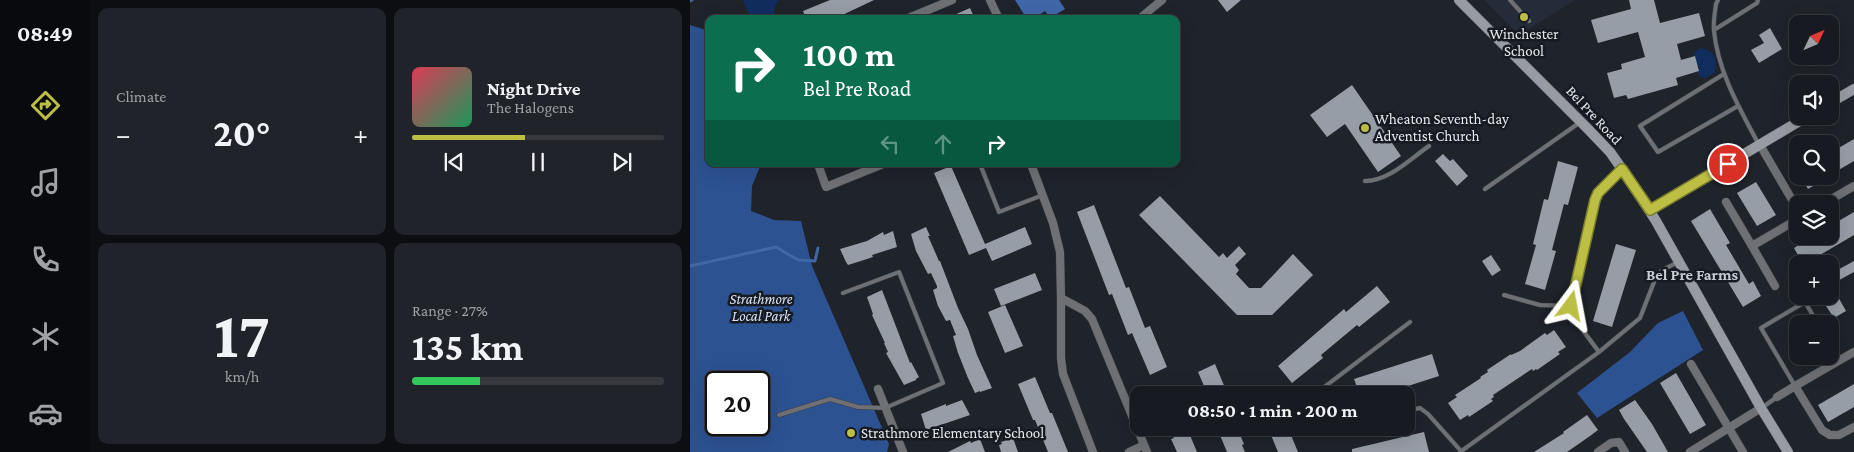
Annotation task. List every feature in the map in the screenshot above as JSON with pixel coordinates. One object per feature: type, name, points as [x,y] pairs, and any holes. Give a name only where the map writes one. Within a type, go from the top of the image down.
[{"type":"main road","name":"Bel Pre Road","points":[[1459,0],[1610,152],[1650,210],[1761,408],[1788,452]]},
{"type":"main road","points":[[1839,98],[1854,89]]},
{"type":"main road","points":[[1650,210],[1793,125]]},
{"type":"street","points":[[916,15],[952,0]]},
{"type":"street","points":[[990,0],[997,15]]},
{"type":"street","points":[[1144,15],[1162,0]]},
{"type":"street","points":[[1760,145],[1789,195]]},
{"type":"street","points":[[819,167],[826,187],[876,167]]},
{"type":"street","points":[[1032,167],[1053,223],[1060,252],[1061,358],[1063,374],[1093,452]]},
{"type":"street","points":[[1838,195],[1854,186]]},
{"type":"street","points":[[1726,202],[1775,286]]},
{"type":"street","points":[[1752,246],[1789,224]]},
{"type":"street","points":[[1061,298],[1085,311],[1092,319],[1146,448],[1129,452]]},
{"type":"street","points":[[1777,397],[1854,352]]},
{"type":"street","points":[[1691,364],[1743,452]]},
{"type":"street","points":[[1795,386],[1822,430],[1830,435],[1838,435],[1854,426]]},
{"type":"street","points":[[878,389],[903,452]]},
{"type":"street","points":[[1690,452],[1761,408]]},
{"type":"street","points":[[1598,452],[1611,443],[1619,442],[1625,452]]},
{"type":"lane","points":[[1510,0],[1529,22]]},
{"type":"lane","points":[[1718,0],[1714,30],[1724,74],[1738,106],[1760,145]]},
{"type":"lane","points":[[1714,30],[1757,3],[1758,0]]},
{"type":"lane","points":[[1724,74],[1640,126],[1658,152],[1738,106]]},
{"type":"lane","points":[[1485,189],[1581,122]]},
{"type":"lane","points":[[1364,181],[1384,178],[1429,146]]},
{"type":"lane","points":[[981,167],[1000,212],[1043,196]]},
{"type":"lane","points":[[1599,352],[1573,317],[1571,306],[1595,200],[1598,193],[1622,169]]},
{"type":"lane","points":[[1415,409],[1420,408],[1428,414],[1461,452],[1599,352],[1640,318],[1656,277],[1661,270],[1678,262]]},
{"type":"lane","points":[[779,415],[830,399],[858,407],[885,408],[943,383],[899,272],[843,293]]},
{"type":"lane","points":[[1504,295],[1540,305],[1571,306]]},
{"type":"lane","points":[[1795,386],[1761,328],[1805,302],[1813,315]]},
{"type":"lane","points":[[1326,386],[1410,322]]},
{"type":"lane","points":[[1761,408],[1777,397]]},
{"type":"shaded area","points":[[743,0],[779,0],[774,8],[774,15],[749,15]]},
{"type":"shaded area","points":[[1015,0],[1059,0],[1065,9],[1055,15],[1048,15],[1045,11],[1039,15],[1024,15]]},
{"type":"shaded area","name":"Winchester School","points":[[1484,0],[1575,0],[1519,35]]},
{"type":"shaded area","points":[[1700,48],[1712,53],[1716,63],[1715,73],[1705,78],[1699,76],[1698,71],[1700,67],[1694,57],[1694,53]]},
{"type":"green space","name":"Strathmore Local Park","points":[[690,25],[705,30],[705,167],[760,167],[752,186],[751,211],[774,220],[801,221],[812,266],[889,444],[887,452],[690,452]]},
{"type":"green space","points":[[1683,311],[1703,350],[1597,418],[1577,393],[1630,352],[1658,323]]},
{"type":"building","points":[[830,0],[874,0],[842,15],[804,15],[803,11]]},
{"type":"building","points":[[1218,0],[1241,0],[1227,12]]},
{"type":"building","points":[[1629,0],[1654,0],[1660,23],[1699,13],[1705,36],[1677,44],[1681,60],[1695,56],[1699,71],[1676,78],[1678,85],[1628,99],[1626,95],[1614,98],[1607,73],[1622,69],[1621,64],[1645,57],[1638,32],[1598,43],[1591,20],[1631,9]]},
{"type":"building","points":[[970,8],[973,15],[954,15]]},
{"type":"building","points":[[1770,28],[1782,49],[1759,63],[1751,50],[1764,43],[1759,35]]},
{"type":"building","name":"Wheaton Seventh-day Adventist Church","points":[[1352,85],[1401,156],[1378,172],[1345,124],[1327,137],[1310,115]]},
{"type":"building","points":[[1854,139],[1854,161],[1839,170],[1839,148]]},
{"type":"building","points":[[1443,154],[1450,161],[1453,159],[1468,176],[1457,186],[1435,161]]},
{"type":"building","points":[[1558,161],[1578,167],[1568,205],[1564,204],[1552,250],[1556,251],[1545,290],[1525,284],[1536,245],[1533,244],[1544,199],[1548,200]]},
{"type":"building","points":[[951,167],[985,244],[1025,227],[1032,244],[992,261],[986,248],[969,255],[934,173]]},
{"type":"building","points":[[1756,182],[1776,215],[1757,226],[1737,193]]},
{"type":"building","points":[[1806,185],[1815,185],[1808,189]]},
{"type":"building","points":[[1160,196],[1219,257],[1223,253],[1227,258],[1239,246],[1246,254],[1235,265],[1239,270],[1236,274],[1249,288],[1261,288],[1293,254],[1313,275],[1272,315],[1237,315],[1139,215]]},
{"type":"building","points":[[1094,205],[1126,288],[1129,287],[1145,328],[1150,326],[1167,367],[1150,375],[1132,333],[1128,335],[1112,294],[1109,295],[1077,212]]},
{"type":"building","points":[[1710,209],[1730,243],[1726,245],[1749,284],[1753,281],[1761,296],[1743,307],[1691,221]]},
{"type":"building","points":[[1854,212],[1854,235],[1839,244],[1839,221]]},
{"type":"building","points":[[926,227],[930,236],[928,236],[992,388],[975,393],[958,353],[953,336],[956,335],[950,320],[946,321],[938,306],[933,290],[937,286],[931,273],[928,274],[916,251],[911,234]]},
{"type":"building","points":[[893,231],[897,247],[848,265],[840,249],[867,241],[883,232],[884,235]]},
{"type":"building","points":[[1616,244],[1636,250],[1612,327],[1593,321]]},
{"type":"building","points":[[1799,245],[1837,245],[1820,255],[1798,255],[1794,248]]},
{"type":"building","points":[[1491,255],[1501,270],[1492,276],[1482,261]]},
{"type":"building","points":[[1854,261],[1854,272],[1839,280],[1839,269]]},
{"type":"building","points":[[1035,273],[1042,290],[1001,306],[994,289]]},
{"type":"building","points":[[1377,286],[1390,302],[1359,327],[1357,325],[1321,355],[1323,358],[1292,383],[1278,366],[1344,309],[1346,312]]},
{"type":"building","points":[[882,290],[910,363],[919,377],[904,385],[886,353],[888,352],[885,343],[872,315],[867,297]]},
{"type":"building","points":[[1839,299],[1846,311],[1839,315],[1832,315],[1825,305],[1839,305]]},
{"type":"building","points":[[1005,305],[1023,346],[1005,353],[988,312]]},
{"type":"building","points":[[1554,330],[1566,347],[1558,352],[1560,354],[1537,370],[1533,371],[1532,369],[1493,395],[1494,397],[1491,399],[1493,401],[1469,417],[1468,415],[1460,420],[1448,403],[1457,397],[1455,395],[1481,378],[1488,372],[1487,370],[1511,354],[1520,351],[1545,333],[1547,335]]},
{"type":"building","points":[[1432,354],[1439,376],[1408,386],[1357,386],[1354,379]]},
{"type":"building","points":[[1215,364],[1224,386],[1204,386],[1198,372]]},
{"type":"building","points":[[1676,373],[1706,425],[1690,434],[1660,383]]},
{"type":"building","points":[[1035,377],[1068,452],[1048,452],[1035,420],[1033,420],[1018,384]]},
{"type":"building","points":[[1854,384],[1854,407],[1828,422],[1818,405]]},
{"type":"building","points":[[962,400],[970,415],[926,430],[921,414]]},
{"type":"building","points":[[1635,400],[1668,452],[1647,452],[1624,419],[1619,410]]},
{"type":"building","points":[[1587,415],[1598,430],[1590,436],[1567,452],[1534,452],[1564,433]]},
{"type":"building","points":[[1424,432],[1429,452],[1352,452],[1352,449],[1407,436],[1415,436],[1415,434]]},
{"type":"building","points":[[1173,436],[1190,436],[1197,452],[1177,452],[1171,439],[1174,438]]},
{"type":"building","points":[[1220,436],[1240,436],[1245,452],[1227,452]]},
{"type":"building","points":[[1271,436],[1291,436],[1298,452],[1278,452]]},
{"type":"building","points":[[1013,438],[1018,452],[1001,452],[999,445],[1002,444],[1001,442]]},
{"type":"building","points":[[980,439],[985,452],[948,452],[970,441],[971,443]]},
{"type":"waterway","points":[[690,266],[776,247],[798,260],[815,261],[818,248]]},
{"type":"place","name":"Winchester School","points":[[1524,17]]},
{"type":"place","name":"Wheaton Seventh-day Adventist Church","points":[[1365,128]]},
{"type":"place","name":"Strathmore Elementary School","points":[[851,433]]},
{"type":"district","name":"Bel Pre Farms","points":[[1692,274]]},
{"type":"route","points":[[1571,306],[1595,200],[1598,193],[1622,169],[1650,210],[1728,164]]}]
